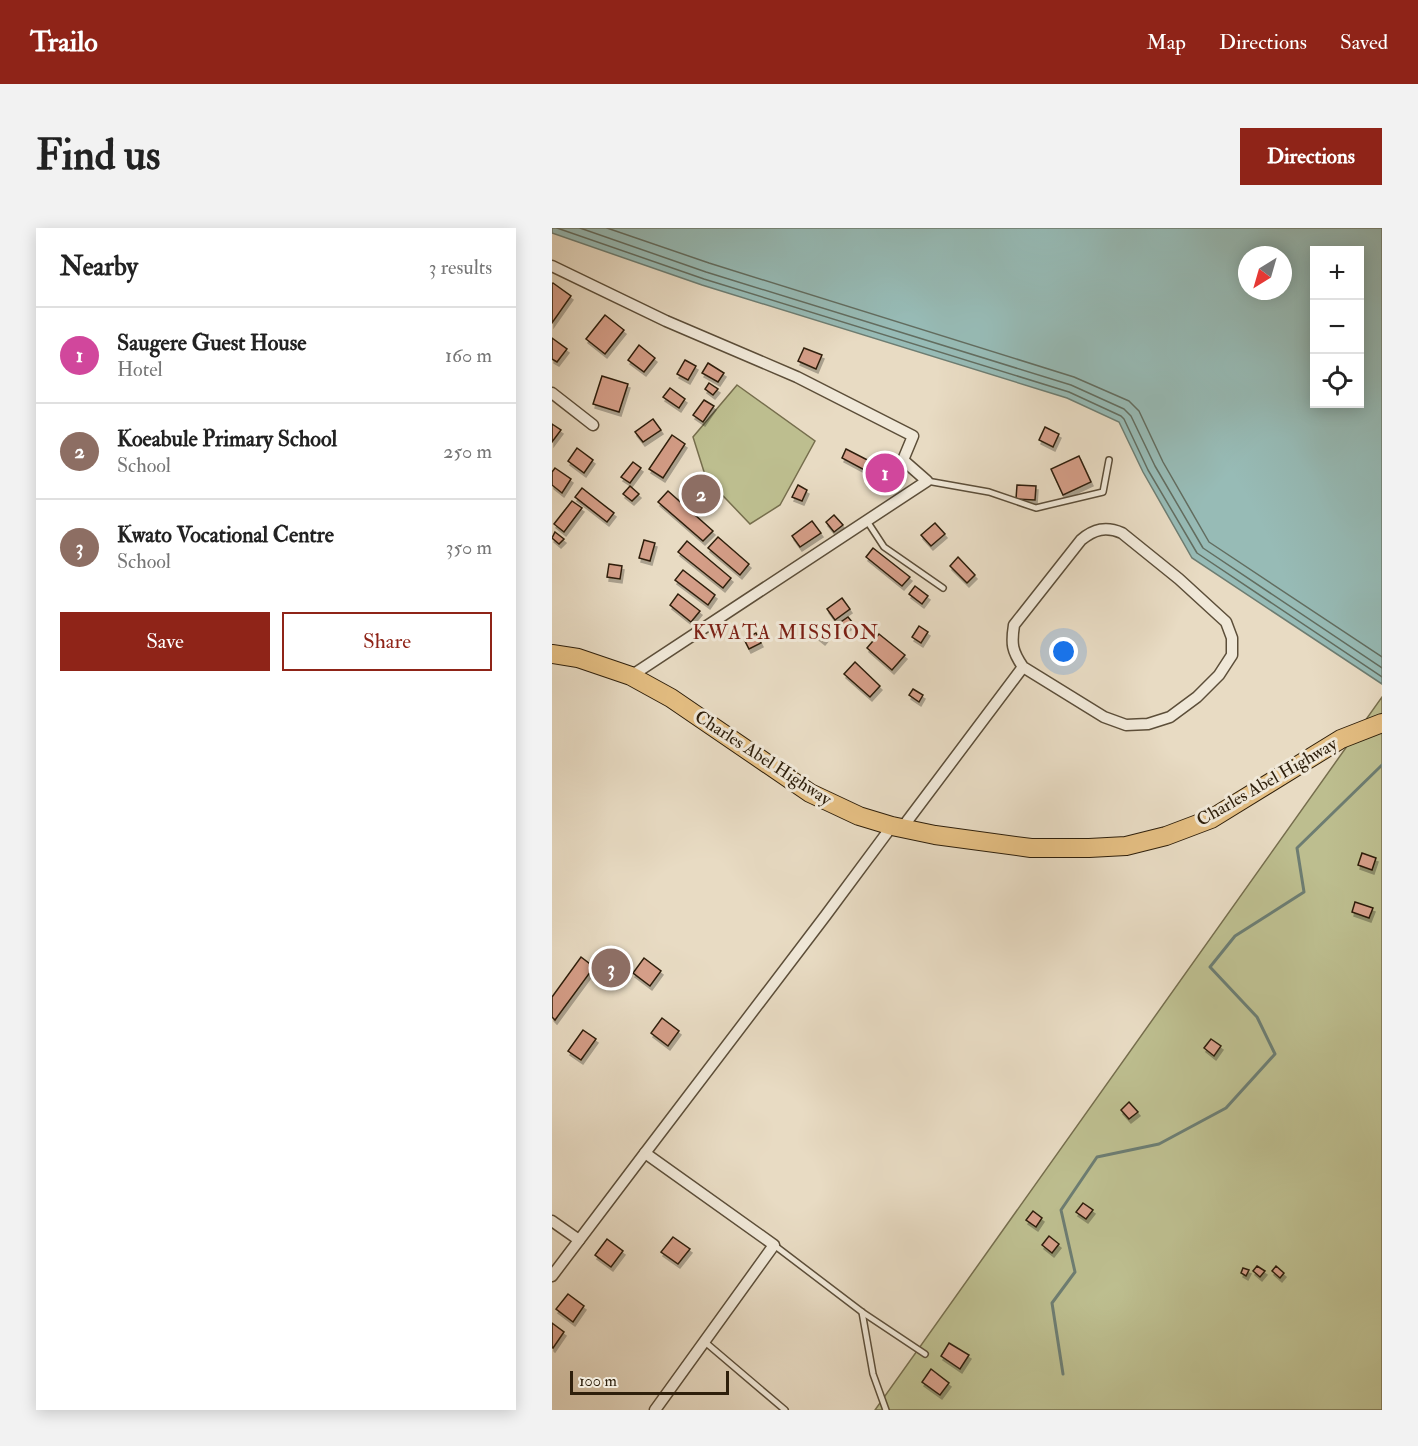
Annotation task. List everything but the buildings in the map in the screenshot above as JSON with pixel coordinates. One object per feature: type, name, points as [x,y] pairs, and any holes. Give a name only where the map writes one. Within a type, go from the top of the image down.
[{"type":"main road","name":"Charles Abel Highway","points":[[552,654],[578,658],[631,676],[671,698],[810,793],[859,816],[935,836],[1031,848],[1089,849],[1126,846],[1166,836],[1211,819],[1341,738],[1382,723]]},
{"type":"street","points":[[552,266],[666,321],[797,377],[913,436],[903,460],[927,481],[631,676]]},
{"type":"street","points":[[552,393],[593,425]]},
{"type":"street","points":[[1099,530],[1114,530],[1122,533],[1171,572],[1226,622],[1232,638],[1232,655],[1219,675],[1197,697],[1170,717],[1148,724],[1126,725],[1104,717],[1023,667],[1015,655],[1011,642],[1014,625],[1081,540],[1099,530]]},
{"type":"street","points":[[552,1276],[805,943],[1023,667]]},
{"type":"street","points":[[645,1153],[774,1245],[655,1410]]},
{"type":"street","points":[[552,1221],[579,1240]]},
{"type":"lane","points":[[927,481],[989,492],[1036,508],[1103,492],[1109,460]]},
{"type":"lane","points":[[867,521],[884,547],[943,588]]},
{"type":"lane","points":[[774,1245],[862,1312],[925,1354]]},
{"type":"lane","points":[[862,1312],[873,1374],[886,1410]]},
{"type":"lane","points":[[705,1342],[785,1410]]},
{"type":"green space","points":[[737,385],[815,441],[780,505],[750,524],[706,478],[693,437]]},
{"type":"green space","points":[[1382,697],[1382,1410],[875,1410]]},
{"type":"water","points":[[552,228],[1382,228],[1382,684],[1192,558],[1143,472],[1119,422],[1067,398],[702,285],[552,233]]},
{"type":"waterway","points":[[1063,1374],[1052,1303],[1075,1272],[1061,1210],[1097,1157],[1159,1144],[1226,1108],[1275,1054],[1257,1017],[1210,967],[1235,936],[1304,892],[1297,848],[1382,765]]},
{"type":"place","name":"Saugere Guest House","points":[[885,473]]},
{"type":"place","name":"Koeabule Primary School","points":[[701,494]]},
{"type":"place","name":"Kwato Vocational Centre","points":[[611,968]]},
{"type":"district","name":"KWATA MISSION","points":[[786,632]]}]
